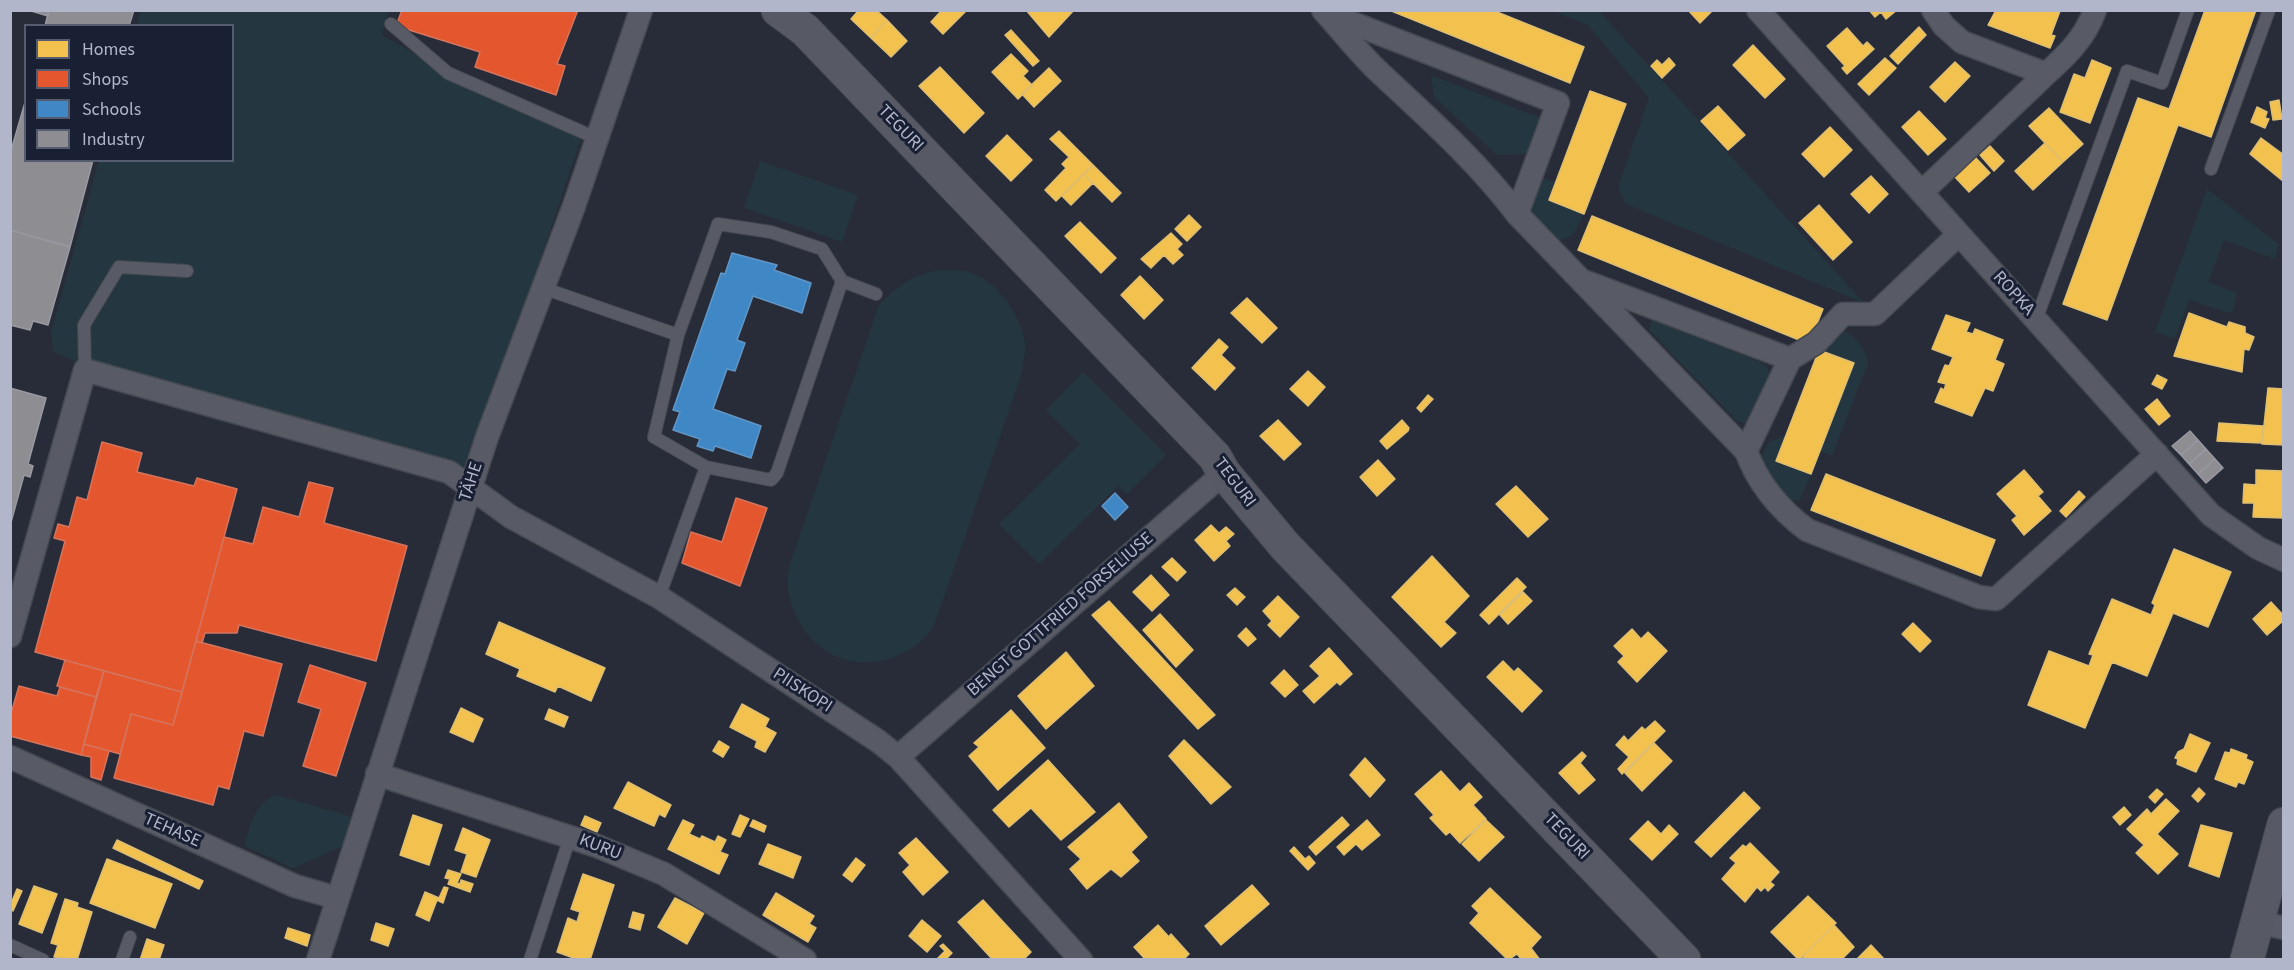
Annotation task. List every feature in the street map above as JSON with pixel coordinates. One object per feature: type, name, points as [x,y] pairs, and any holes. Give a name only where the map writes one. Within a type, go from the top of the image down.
[{"type":"street","name":"TÄHE","points":[[318,960],[470,488],[641,10]]},
{"type":"street","name":"TEGURI","points":[[778,10],[805,30],[1215,457],[1224,473],[1285,546],[1684,960]]},
{"type":"street","name":"ROPKA","points":[[1758,10],[2211,515],[2258,548],[2283,560]]},
{"type":"street","points":[[1933,10],[1944,26],[1962,42],[2046,74]]},
{"type":"street","points":[[1922,192],[2076,46],[2089,27],[2095,10]]},
{"type":"street","points":[[1324,11],[1558,103],[1517,214]]},
{"type":"street","points":[[1324,11],[1379,71],[1412,99],[1499,190],[1517,214],[1746,451],[1754,475],[1786,514],[1807,530],[1979,597],[1996,599],[2157,454]]},
{"type":"street","points":[[1746,451],[1790,359],[1816,343],[1843,314],[1875,314],[1959,234]]},
{"type":"street","points":[[1580,280],[1790,359]]},
{"type":"street","points":[[10,636],[84,370]]},
{"type":"street","name":"PIISKOPI","points":[[84,370],[449,472],[511,517],[659,597],[878,741],[898,757],[1081,960]]},
{"type":"street","name":"BENGT GOTTFRIED FORSELIUSE","points":[[898,757],[1224,473]]},
{"type":"street","name":"TEHASE","points":[[10,757],[295,886],[337,898]]},
{"type":"street","name":"KURU","points":[[377,774],[570,837],[664,874],[805,960]]},
{"type":"street","points":[[2247,960],[2271,925],[2283,824]]},
{"type":"lane","points":[[2036,320],[2127,71],[2162,83],[2188,10]]},
{"type":"lane","points":[[2211,169],[2269,10]]},
{"type":"lane","points":[[391,24],[448,74],[596,138]]},
{"type":"lane","points":[[842,281],[777,473],[771,480],[706,467],[654,437],[678,335],[718,224],[771,232],[822,249],[842,281],[876,294]]},
{"type":"lane","points":[[84,370],[84,325],[119,267],[187,271]]},
{"type":"lane","points":[[543,288],[678,335]]},
{"type":"lane","points":[[659,597],[706,467]]},
{"type":"lane","points":[[530,960],[570,837]]},
{"type":"lane","points":[[122,960],[130,937]]},
{"type":"lane","points":[[10,945],[43,960]]},
{"type":"shaded area","points":[[141,11],[389,11],[382,35],[448,73],[583,133],[469,471],[75,361],[53,352],[51,332],[99,162],[234,162],[234,24],[137,24]]},
{"type":"shaded area","points":[[1552,11],[1599,11],[1864,303],[1626,204],[1619,185],[1649,98],[1588,25]]},
{"type":"shaded area","points":[[1431,75],[1543,119],[1528,154],[1497,155],[1434,97]]},
{"type":"shaded area","points":[[760,161],[858,195],[842,242],[744,208]]},
{"type":"shaded area","points":[[1540,177],[1556,182],[1549,201],[1584,214],[1573,235],[1558,242],[1528,211]]},
{"type":"shaded area","points":[[2207,189],[2279,244],[2275,259],[2224,240],[2208,282],[2237,293],[2233,311],[2229,313],[2189,300],[2175,339],[2155,332]]},
{"type":"shaded area","points":[[940,270],[966,271],[979,276],[1006,300],[1023,332],[1025,343],[1020,379],[933,628],[903,653],[868,662],[850,661],[833,655],[817,644],[804,629],[795,613],[788,591],[790,564],[879,305],[906,282],[922,274]]},
{"type":"shaded area","points":[[1651,320],[1766,366],[1772,375],[1752,425],[1737,421],[1649,330]]},
{"type":"shaded area","points":[[1840,329],[1859,342],[1868,363],[1832,456],[1820,451],[1854,364],[1819,350]]},
{"type":"shaded area","points":[[1083,372],[1166,455],[1127,494],[1118,486],[1039,564],[999,524],[1080,444],[1046,410]]},
{"type":"shaded area","points":[[1786,435],[1776,461],[1811,474],[1800,500],[1793,500],[1781,493],[1759,460],[1769,442]]},
{"type":"shaded area","points":[[277,795],[352,817],[343,846],[293,868],[244,846],[258,809],[263,803]]},
{"type":"building: Homes","points":[[859,10],[876,10],[887,20],[871,38],[851,19]]},
{"type":"building: Homes","points":[[942,10],[967,10],[943,34],[931,22]]},
{"type":"building: Homes","points":[[1026,10],[1074,10],[1049,37]]},
{"type":"building: Homes","points":[[1389,10],[1492,10],[1584,47],[1570,83]]},
{"type":"building: Homes","points":[[1688,10],[1713,10],[1700,23]]},
{"type":"building: Homes","points":[[1869,10],[1897,10],[1886,19],[1881,12],[1875,17]]},
{"type":"building: Homes","points":[[1996,10],[2064,10],[2060,11],[2051,35],[2055,36],[2050,48],[1988,25]]},
{"type":"building: Homes","points":[[2205,10],[2256,10],[2211,137],[2178,125],[2107,320],[2063,304],[2138,98],[2169,109]]},
{"type":"building: Homes","points":[[887,20],[907,41],[891,57],[871,38]]},
{"type":"building: Homes","points":[[1919,27],[1926,35],[1898,64],[1890,56]]},
{"type":"building: Homes","points":[[1847,28],[1863,46],[1867,42],[1874,49],[1847,74],[1842,68],[1845,66],[1827,46]]},
{"type":"building: Homes","points":[[1011,30],[1039,61],[1033,66],[1005,35]]},
{"type":"building: Homes","points":[[1753,45],[1785,79],[1765,98],[1733,65]]},
{"type":"building: Homes","points":[[1011,54],[1028,71],[1023,76],[1032,85],[1018,99],[992,72]]},
{"type":"building: Homes","points":[[1669,58],[1675,65],[1662,78],[1651,66],[1657,60],[1662,65]]},
{"type":"building: Homes","points":[[1885,58],[1896,68],[1869,95],[1858,84]]},
{"type":"building: Homes","points":[[2092,60],[2111,68],[2090,123],[2060,112],[2074,74],[2085,78]]},
{"type":"building: Homes","points":[[1955,62],[1970,76],[1945,102],[1930,87]]},
{"type":"building: Homes","points":[[940,67],[984,113],[964,133],[919,86]]},
{"type":"building: Homes","points":[[1049,68],[1061,81],[1034,107],[1022,94]]},
{"type":"building: Homes","points":[[1590,91],[1626,104],[1584,214],[1549,200]]},
{"type":"building: Homes","points":[[2279,100],[2282,119],[2273,120],[2270,102]]},
{"type":"building: Homes","points":[[1718,106],[1745,135],[1728,150],[1701,121]]},
{"type":"building: Homes","points":[[2257,107],[2267,112],[2265,118],[2269,119],[2265,128],[2251,122]]},
{"type":"building: Homes","points":[[2049,108],[2083,144],[2063,162],[2029,126]]},
{"type":"building: Homes","points":[[1919,111],[1946,139],[1928,155],[1902,127]]},
{"type":"building: Homes","points":[[1830,127],[1852,150],[1824,177],[1802,154]]},
{"type":"building: Homes","points":[[1059,131],[1093,165],[1056,201],[1045,190],[1066,168],[1062,164],[1069,157],[1050,139]]},
{"type":"building: Homes","points":[[1007,135],[1032,160],[1011,181],[986,156]]},
{"type":"building: Homes","points":[[2261,138],[2284,155],[2284,182],[2250,154]]},
{"type":"building: Homes","points":[[2045,143],[2063,162],[2033,190],[2015,171]]},
{"type":"building: Homes","points":[[1990,146],[2004,161],[1994,171],[1980,155]]},
{"type":"building: Homes","points":[[1975,157],[1990,173],[1969,192],[1954,176]]},
{"type":"building: Homes","points":[[1093,165],[1121,193],[1112,202],[1084,174]]},
{"type":"building: Homes","points":[[1084,174],[1093,183],[1071,205],[1062,196]]},
{"type":"building: Homes","points":[[1871,176],[1888,194],[1869,213],[1851,194]]},
{"type":"building: Homes","points":[[1819,205],[1852,242],[1833,260],[1799,223]]},
{"type":"building: Homes","points":[[1189,215],[1201,227],[1187,241],[1175,229]]},
{"type":"building: Homes","points":[[1592,216],[1823,309],[1809,344],[1578,250]]},
{"type":"building: Homes","points":[[1080,222],[1116,258],[1101,273],[1065,236]]},
{"type":"building: Homes","points":[[1171,233],[1182,244],[1177,249],[1183,255],[1173,264],[1164,255],[1151,268],[1141,259]]},
{"type":"building: Homes","points":[[1140,276],[1163,300],[1144,319],[1121,295]]},
{"type":"building: Homes","points":[[1247,298],[1277,328],[1262,343],[1231,313]]},
{"type":"building: Homes","points":[[2189,313],[2227,327],[2229,322],[2245,327],[2245,333],[2254,337],[2249,350],[2244,349],[2242,372],[2174,356]]},
{"type":"building: Homes","points":[[1946,315],[1970,323],[1966,332],[1973,334],[1975,329],[2003,340],[1995,360],[2004,364],[1993,391],[1985,388],[1972,416],[1935,402],[1941,388],[1944,390],[1946,384],[1938,382],[1945,365],[1949,366],[1953,357],[1932,349]]},
{"type":"building: Homes","points":[[1219,339],[1228,347],[1221,355],[1235,368],[1215,390],[1192,368]]},
{"type":"building: Homes","points":[[1819,350],[1854,363],[1811,474],[1776,461]]},
{"type":"building: Homes","points":[[1308,371],[1325,387],[1308,406],[1290,389]]},
{"type":"building: Homes","points":[[2157,375],[2167,380],[2162,389],[2152,384]]},
{"type":"building: Homes","points":[[2268,388],[2284,389],[2284,445],[2262,444]]},
{"type":"building: Homes","points":[[1428,395],[1433,399],[1421,412],[1417,408]]},
{"type":"building: Homes","points":[[2157,399],[2170,416],[2159,425],[2145,409]]},
{"type":"building: Homes","points":[[1278,420],[1301,444],[1284,460],[1260,436]]},
{"type":"building: Homes","points":[[1402,420],[1409,428],[1408,431],[1387,449],[1380,441]]},
{"type":"building: Homes","points":[[2219,423],[2263,426],[2261,443],[2217,441]]},
{"type":"building: Homes","points":[[1378,460],[1395,479],[1377,496],[1360,477]]},
{"type":"building: Homes","points":[[2024,470],[2043,492],[2038,496],[2051,511],[2024,535],[2012,520],[2017,516],[1997,494]]},
{"type":"building: Homes","points":[[2256,470],[2284,471],[2284,518],[2253,517],[2254,503],[2243,503],[2244,484],[2256,485]]},
{"type":"building: Homes","points":[[1826,474],[1995,540],[1981,576],[1811,510]]},
{"type":"building: Homes","points":[[1516,486],[1548,519],[1528,537],[1496,504]]},
{"type":"building: Homes","points":[[2079,491],[2085,497],[2066,517],[2060,511]]},
{"type":"building: Homes","points":[[1211,525],[1219,533],[1226,527],[1234,534],[1226,541],[1230,546],[1214,561],[1195,540]]},
{"type":"building: Homes","points":[[2174,549],[2231,572],[2208,627],[2173,613],[2147,676],[2112,662],[2085,728],[2028,705],[2049,651],[2089,666],[2093,655],[2089,654],[2112,599],[2151,615],[2155,605],[2152,603]]},
{"type":"building: Homes","points":[[1432,556],[1469,596],[1444,622],[1456,633],[1441,647],[1392,597]]},
{"type":"building: Homes","points":[[1172,558],[1186,572],[1177,581],[1162,567]]},
{"type":"building: Homes","points":[[1151,575],[1169,595],[1152,611],[1133,592]]},
{"type":"building: Homes","points":[[1517,578],[1526,587],[1489,624],[1480,615]]},
{"type":"building: Homes","points":[[1235,588],[1245,597],[1237,605],[1227,595]]},
{"type":"building: Homes","points":[[1523,592],[1532,601],[1508,624],[1500,615]]},
{"type":"building: Homes","points":[[1278,596],[1299,617],[1280,637],[1268,625],[1272,621],[1263,611]]},
{"type":"building: Homes","points":[[1109,601],[1215,715],[1198,729],[1092,615]]},
{"type":"building: Homes","points":[[2271,602],[2284,616],[2284,620],[2267,635],[2253,619]]},
{"type":"building: Homes","points":[[1160,614],[1193,650],[1176,667],[1143,630]]},
{"type":"building: Homes","points":[[499,622],[605,668],[591,701],[558,686],[555,692],[517,676],[520,669],[486,654]]},
{"type":"building: Homes","points":[[1913,623],[1931,641],[1920,652],[1902,634]]},
{"type":"building: Homes","points":[[1246,628],[1256,639],[1248,646],[1238,636]]},
{"type":"building: Homes","points":[[1632,629],[1641,639],[1648,632],[1667,651],[1637,682],[1618,662],[1624,656],[1614,646]]},
{"type":"building: Homes","points":[[1329,648],[1352,674],[1340,685],[1337,682],[1314,703],[1303,691],[1320,676],[1310,666]]},
{"type":"building: Homes","points":[[1066,652],[1094,686],[1046,729],[1018,696]]},
{"type":"building: Homes","points":[[1503,661],[1514,672],[1518,668],[1542,691],[1522,712],[1487,677]]},
{"type":"building: Homes","points":[[1284,670],[1298,685],[1285,697],[1271,683]]},
{"type":"building: Homes","points":[[742,704],[769,719],[765,727],[776,733],[765,752],[755,747],[757,741],[730,727]]},
{"type":"building: Homes","points":[[461,708],[483,719],[473,742],[450,732]]},
{"type":"building: Homes","points":[[549,709],[568,717],[564,727],[545,719]]},
{"type":"building: Homes","points":[[1011,710],[1045,748],[998,790],[969,756],[979,747],[974,743]]},
{"type":"building: Homes","points":[[1655,721],[1665,731],[1622,774],[1618,769],[1629,757],[1616,745],[1624,736],[1628,741],[1642,727],[1645,730]]},
{"type":"building: Homes","points":[[2190,734],[2210,743],[2196,772],[2177,764],[2178,759],[2175,758],[2178,752],[2184,749]]},
{"type":"building: Homes","points":[[1184,740],[1231,787],[1211,804],[1169,756]]},
{"type":"building: Homes","points":[[719,741],[729,747],[723,757],[713,751]]},
{"type":"building: Homes","points":[[1654,743],[1672,761],[1642,791],[1625,773]]},
{"type":"building: Homes","points":[[2231,749],[2247,755],[2246,759],[2253,762],[2244,784],[2238,782],[2236,787],[2215,779],[2225,752],[2230,753]]},
{"type":"building: Homes","points":[[1582,752],[1586,756],[1580,763],[1595,780],[1579,794],[1559,773]]},
{"type":"building: Homes","points":[[1365,758],[1385,780],[1370,797],[1350,775]]},
{"type":"building: Homes","points":[[1048,760],[1095,812],[1061,840],[1031,808],[1009,827],[993,810]]},
{"type":"building: Homes","points":[[1441,771],[1460,792],[1469,783],[1482,797],[1473,805],[1486,819],[1460,843],[1450,832],[1446,835],[1430,818],[1434,815],[1415,794]]},
{"type":"building: Homes","points":[[628,782],[671,805],[665,817],[659,814],[654,826],[614,808]]},
{"type":"building: Homes","points":[[2199,788],[2205,794],[2198,802],[2192,796]]},
{"type":"building: Homes","points":[[2157,789],[2163,794],[2155,803],[2149,797]]},
{"type":"building: Homes","points":[[1744,792],[1760,808],[1711,857],[1695,842]]},
{"type":"building: Homes","points":[[2166,799],[2179,811],[2157,834],[2178,854],[2158,874],[2136,853],[2144,845],[2127,829],[2147,809],[2151,814]]},
{"type":"building: Homes","points":[[1119,803],[1147,837],[1131,852],[1139,861],[1121,877],[1111,869],[1087,889],[1070,869],[1081,859],[1068,847]]},
{"type":"building: Homes","points":[[2124,807],[2131,815],[2120,825],[2113,817]]},
{"type":"building: Homes","points":[[413,815],[442,825],[429,865],[400,855]]},
{"type":"building: Homes","points":[[740,815],[749,819],[740,837],[732,834]]},
{"type":"building: Homes","points":[[585,816],[601,823],[597,832],[581,825]]},
{"type":"building: Homes","points":[[1342,817],[1349,825],[1316,855],[1309,847]]},
{"type":"building: Homes","points":[[683,820],[694,825],[689,834],[700,839],[702,836],[715,842],[718,836],[726,840],[720,852],[728,855],[719,874],[668,849]]},
{"type":"building: Homes","points":[[753,820],[766,826],[764,832],[750,826]]},
{"type":"building: Homes","points":[[1367,820],[1380,835],[1362,850],[1356,844],[1344,855],[1337,847]]},
{"type":"building: Homes","points":[[1486,820],[1504,837],[1479,861],[1462,844]]},
{"type":"building: Homes","points":[[1648,821],[1661,834],[1669,825],[1678,834],[1652,860],[1630,839]]},
{"type":"building: Homes","points":[[2201,825],[2232,833],[2219,877],[2189,866]]},
{"type":"building: Homes","points":[[463,828],[490,840],[476,877],[461,872],[467,854],[455,850]]},
{"type":"building: Homes","points":[[916,838],[948,872],[923,895],[903,872],[910,865],[899,853]]},
{"type":"building: Homes","points":[[117,840],[203,881],[199,889],[113,848]]},
{"type":"building: Homes","points":[[1750,843],[1779,872],[1770,882],[1774,885],[1768,891],[1765,887],[1761,891],[1757,887],[1745,902],[1722,879],[1736,863],[1730,858],[1743,845],[1746,847]]},
{"type":"building: Homes","points":[[768,844],[801,857],[793,878],[759,864]]},
{"type":"building: Homes","points":[[1294,847],[1305,859],[1309,856],[1315,863],[1308,870],[1290,851]]},
{"type":"building: Homes","points":[[856,858],[865,865],[852,882],[843,875]]},
{"type":"building: Homes","points":[[107,859],[172,884],[155,928],[90,903]]},
{"type":"building: Homes","points":[[448,870],[461,874],[457,883],[460,884],[461,880],[473,884],[470,892],[448,884],[450,879],[445,878]]},
{"type":"building: Homes","points":[[583,874],[614,885],[590,960],[579,960],[557,952],[568,918],[577,922],[580,912],[571,909]]},
{"type":"building: Homes","points":[[1252,885],[1269,904],[1221,945],[1205,926]]},
{"type":"building: Homes","points":[[34,886],[57,894],[42,933],[19,924]]},
{"type":"building: Homes","points":[[444,887],[448,888],[443,903],[437,900],[429,921],[416,915],[425,892],[439,898]]},
{"type":"building: Homes","points":[[1490,888],[1541,937],[1531,948],[1540,960],[1522,960],[1517,954],[1508,960],[1470,923],[1479,913],[1472,906]]},
{"type":"building: Homes","points":[[17,889],[22,891],[13,911],[10,906]]},
{"type":"building: Homes","points":[[776,893],[814,916],[809,924],[816,928],[808,942],[763,915]]},
{"type":"building: Homes","points":[[1808,896],[1836,923],[1799,960],[1771,932]]},
{"type":"building: Homes","points":[[675,898],[704,913],[687,944],[658,927]]},
{"type":"building: Homes","points":[[65,899],[78,903],[77,907],[92,912],[77,960],[54,957],[58,945],[51,943]]},
{"type":"building: Homes","points":[[983,900],[1031,952],[1023,960],[993,960],[958,922]]},
{"type":"building: Homes","points":[[633,912],[644,915],[640,930],[629,927]]},
{"type":"building: Homes","points":[[922,920],[941,936],[927,952],[909,936]]},
{"type":"building: Homes","points":[[376,923],[394,929],[388,946],[371,940]]},
{"type":"building: Homes","points":[[1158,925],[1169,937],[1171,934],[1189,954],[1183,960],[1146,960],[1134,947]]},
{"type":"building: Homes","points":[[1834,925],[1854,947],[1841,960],[1805,960],[1803,956]]},
{"type":"building: Homes","points":[[288,928],[310,935],[307,946],[285,938]]},
{"type":"building: Homes","points":[[147,939],[164,945],[159,960],[140,960]]},
{"type":"building: Homes","points":[[943,944],[952,953],[945,960],[936,960],[945,951],[940,946]]},
{"type":"building: Homes","points":[[1871,945],[1885,960],[1856,960]]},
{"type":"building: Shops","points":[[402,10],[578,10],[557,64],[565,66],[556,95],[475,67],[480,52],[396,26]]},
{"type":"building: Shops","points":[[102,442],[142,453],[137,472],[194,486],[197,478],[237,489],[182,692],[35,652],[65,541],[54,538],[58,524],[69,527],[77,497],[87,500]]},
{"type":"building: Shops","points":[[309,482],[333,488],[324,523],[407,546],[376,661],[239,625],[237,633],[205,633],[202,643],[196,641],[224,537],[253,544],[263,507],[299,517]]},
{"type":"building: Shops","points":[[736,498],[767,508],[740,586],[682,563],[691,532],[722,542]]},
{"type":"building: Shops","points":[[196,641],[282,664],[263,736],[244,731],[229,789],[218,786],[213,805],[114,778],[131,714],[173,725]]},
{"type":"building: Shops","points":[[65,660],[104,671],[96,697],[57,686]]},
{"type":"building: Shops","points":[[310,665],[366,683],[336,776],[303,766],[321,709],[298,702]]},
{"type":"building: Shops","points":[[104,671],[182,692],[173,725],[131,714],[120,754],[84,744]]},
{"type":"building: Shops","points":[[19,686],[57,696],[60,687],[96,697],[81,755],[10,736],[10,717]]},
{"type":"building: Shops","points":[[84,744],[109,751],[101,780],[91,777],[91,757],[81,755]]},
{"type":"building: Schools","points":[[732,253],[777,265],[774,270],[811,283],[802,313],[753,296],[737,340],[745,343],[735,371],[727,369],[713,409],[761,426],[751,458],[715,446],[713,451],[697,446],[700,439],[673,430],[680,412],[673,410],[721,273],[725,274]]},
{"type":"building: Schools","points":[[1115,493],[1128,507],[1115,520],[1102,506]]},
{"type":"building: Industry","points":[[28,10],[49,10],[48,16]]},
{"type":"building: Industry","points":[[49,10],[134,10],[130,24],[46,24]]},
{"type":"building: Industry","points":[[24,106],[24,162],[92,162],[70,247],[10,230],[10,154]]},
{"type":"building: Industry","points":[[10,230],[70,247],[48,325],[33,321],[30,330],[10,325]]},
{"type":"building: Industry","points":[[10,388],[46,398],[28,464],[33,466],[30,477],[24,475],[10,526]]},
{"type":"building: Industry","points":[[2190,431],[2198,440],[2181,455],[2172,446]]},
{"type":"building: Industry","points":[[2198,440],[2206,449],[2189,464],[2181,455]]},
{"type":"building: Industry","points":[[2206,449],[2215,459],[2198,474],[2189,464]]},
{"type":"building: Industry","points":[[2215,459],[2223,468],[2206,483],[2198,474]]}]
